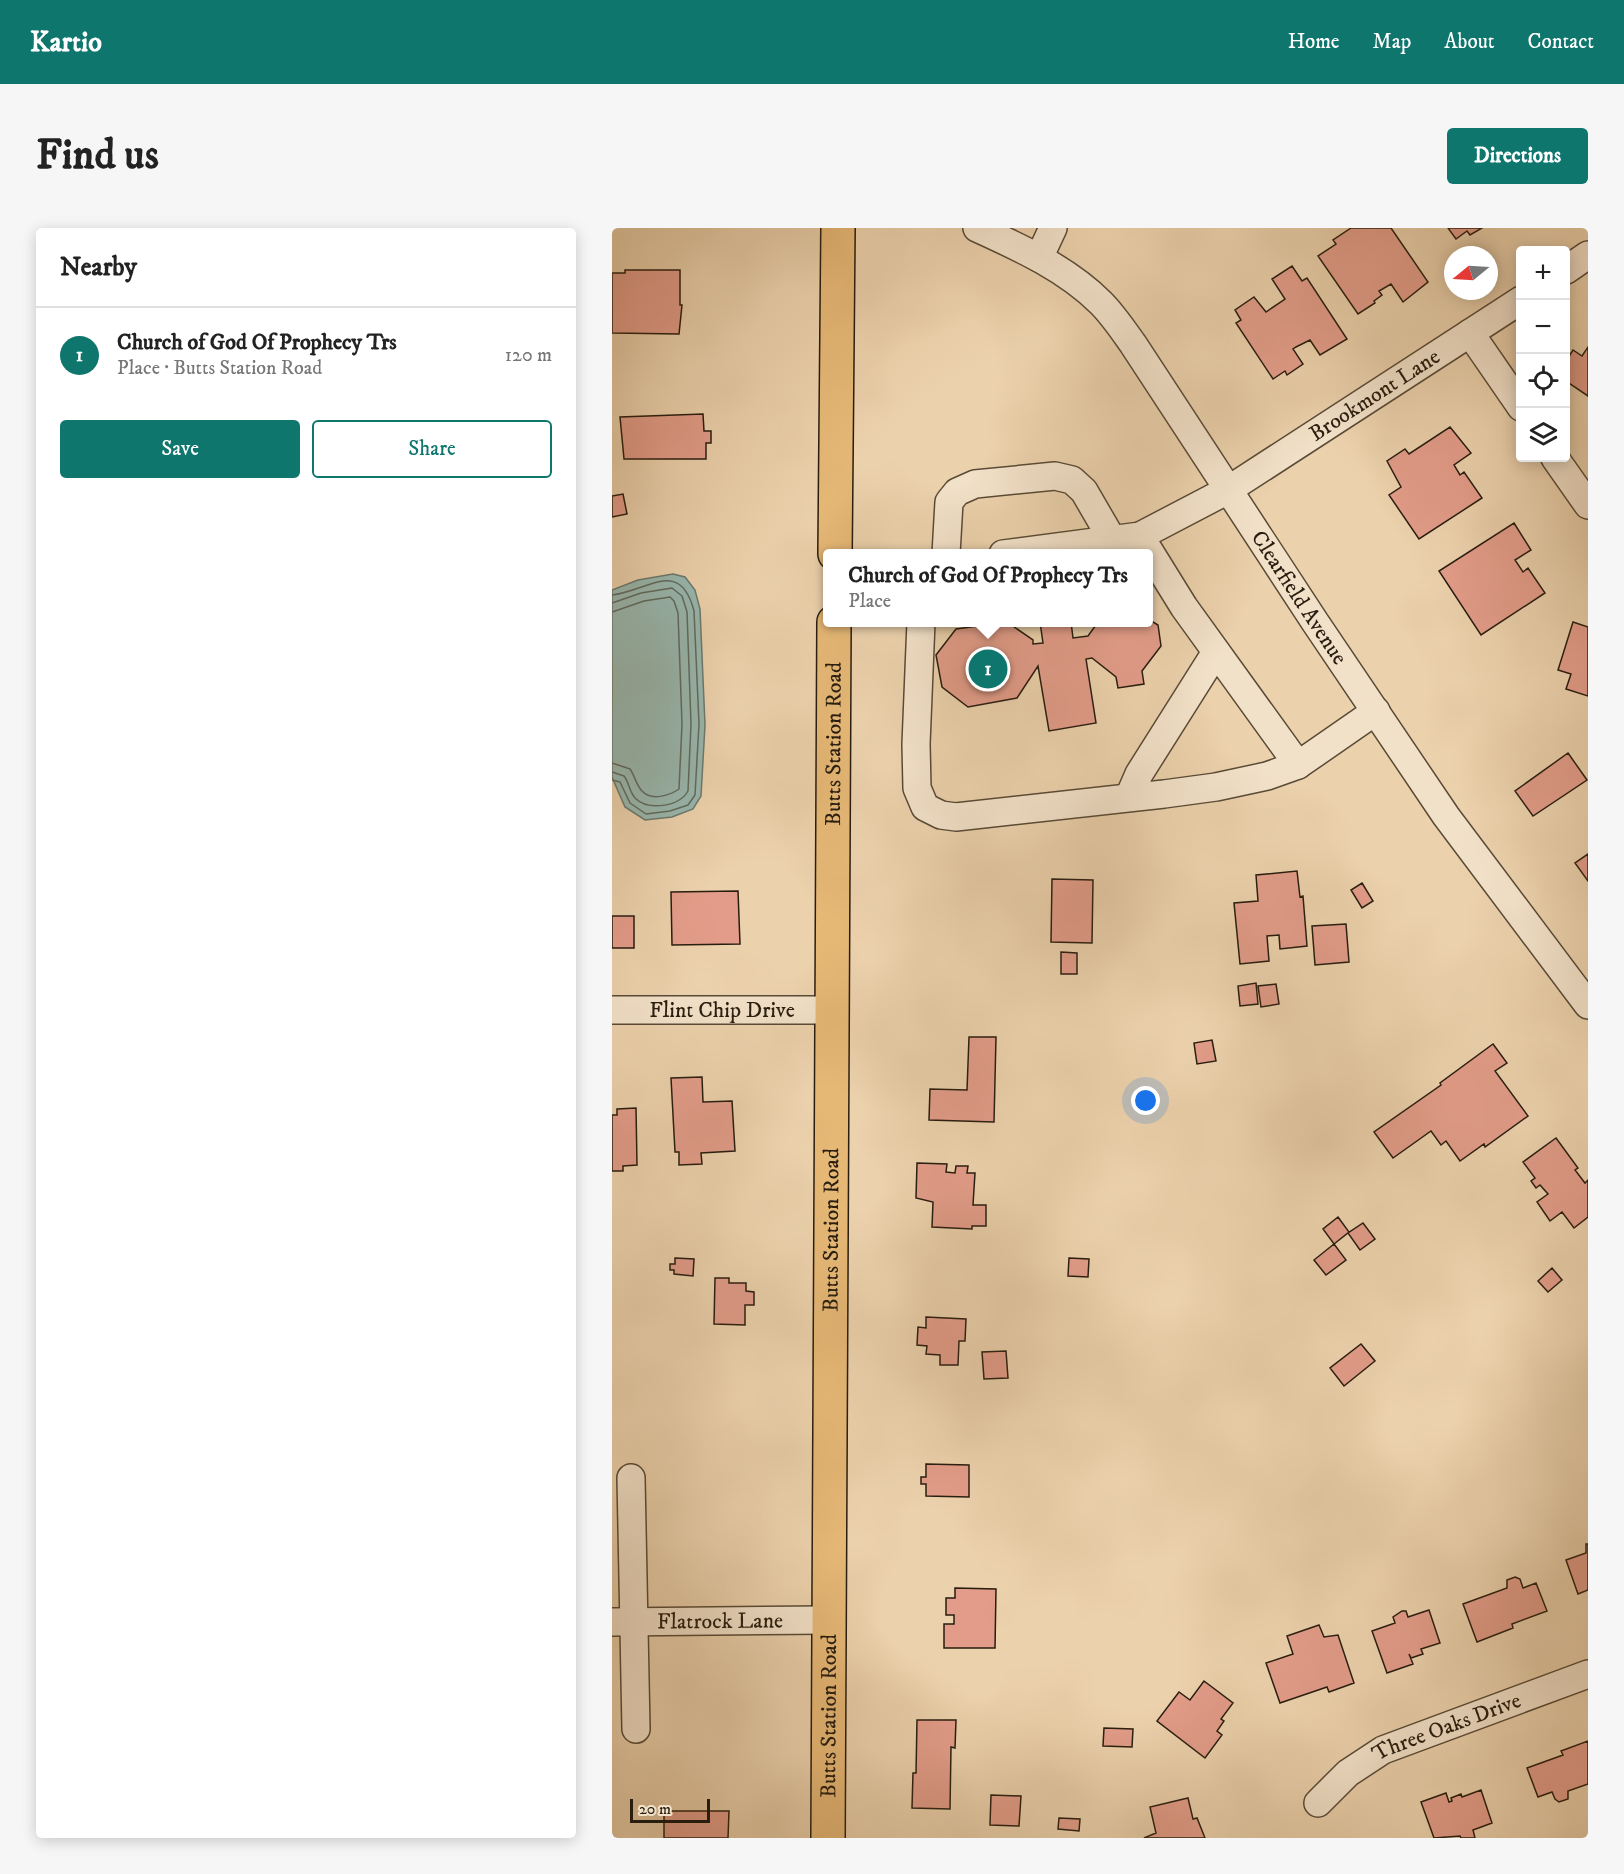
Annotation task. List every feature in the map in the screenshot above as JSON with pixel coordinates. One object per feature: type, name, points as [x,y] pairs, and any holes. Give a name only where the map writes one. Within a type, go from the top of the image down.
[{"type":"main road","points":[[835,549],[838,228]]},
{"type":"main road","name":"Butts Station Road","points":[[828,1838],[834,627]]},
{"type":"street","name":"Clearfield Avenue","points":[[977,228],[1039,258],[1080,285],[1102,304],[1133,344],[1227,490],[1446,816],[1588,1005]]},
{"type":"street","points":[[1039,258],[1053,228]]},
{"type":"street","points":[[1570,267],[1588,255]]},
{"type":"street","name":"Brookmont Lane","points":[[1042,549],[1140,536],[1227,490],[1516,303]]},
{"type":"street","points":[[1470,333],[1516,400]]},
{"type":"street","points":[[1558,462],[1588,505]]},
{"type":"street","points":[[946,549],[949,502],[957,492],[975,484],[1055,476],[1072,480],[1084,491],[1113,540]]},
{"type":"street","points":[[1140,536],[1148,549]]},
{"type":"street","points":[[1153,557],[1184,607],[1298,765]]},
{"type":"street","points":[[921,627],[916,744],[917,788],[925,807],[941,816],[956,817],[1215,787],[1267,776],[1298,765],[1376,711]]},
{"type":"street","points":[[1129,797],[1138,774],[1216,652]]},
{"type":"street","name":"Flint Chip Drive","points":[[612,1010],[832,1010]]},
{"type":"street","points":[[631,1478],[624,1622],[636,1730]]},
{"type":"street","name":"Flatrock Lane","points":[[624,1622],[828,1620]]},
{"type":"street","name":"Three Oaks Drive","points":[[1318,1803],[1348,1773],[1383,1750],[1588,1674]]},
{"type":"water","points":[[673,574],[685,577],[695,590],[700,609],[705,725],[701,796],[693,809],[672,817],[645,820],[625,807],[612,777],[612,590],[638,580]]},
{"type":"building","points":[[1351,228],[1391,228],[1428,282],[1403,302],[1391,284],[1379,291],[1382,295],[1374,301],[1375,303],[1358,314],[1318,256],[1336,244],[1333,240]]},
{"type":"building","points":[[1448,228],[1482,228],[1470,235],[1467,231],[1456,239]]},
{"type":"building","points":[[1292,266],[1302,281],[1307,278],[1347,339],[1320,355],[1310,340],[1296,347],[1293,349],[1303,364],[1287,375],[1285,371],[1273,379],[1236,323],[1241,320],[1235,310],[1254,297],[1266,312],[1285,299],[1272,279]]},
{"type":"building","points":[[625,270],[680,270],[680,305],[682,305],[679,334],[612,333],[612,273],[625,273]]},
{"type":"building","points":[[1588,347],[1588,396],[1570,384],[1570,355],[1573,350],[1582,356]]},
{"type":"building","points":[[703,414],[704,431],[711,431],[711,443],[706,443],[706,459],[624,459],[620,417]]},
{"type":"building","points":[[1450,427],[1471,453],[1454,465],[1460,475],[1464,472],[1482,498],[1419,539],[1389,495],[1401,487],[1387,461],[1405,449],[1409,454]]},
{"type":"building","points":[[623,494],[627,514],[612,517],[612,496]]},
{"type":"building","points":[[1514,523],[1531,550],[1515,560],[1523,572],[1528,568],[1545,593],[1481,635],[1439,571]]},
{"type":"building","points":[[1153,622],[1158,625],[1161,646],[1142,671],[1144,684],[1118,688],[1116,677],[1092,658],[1086,659],[1096,723],[1049,731],[1038,666],[1017,698],[968,707],[942,687],[936,655],[956,629],[1014,627],[1033,640],[1033,644],[1043,643],[1041,627],[1072,627],[1073,638],[1088,636],[1094,627],[1153,627]]},
{"type":"building","points":[[1573,622],[1588,627],[1588,696],[1566,689],[1571,674],[1558,670]]},
{"type":"building","points":[[1568,753],[1587,780],[1533,816],[1515,791]]},
{"type":"building","points":[[1588,854],[1588,881],[1575,863]]},
{"type":"building","points":[[1297,871],[1300,897],[1303,896],[1307,946],[1280,949],[1279,935],[1267,936],[1269,961],[1240,964],[1234,903],[1258,901],[1256,875]]},
{"type":"building","points":[[1052,879],[1093,880],[1092,943],[1051,942]]},
{"type":"building","points":[[1362,883],[1373,901],[1362,908],[1351,890]]},
{"type":"building","points":[[738,891],[740,944],[672,945],[671,892]]},
{"type":"building","points":[[612,916],[634,916],[634,948],[612,948]]},
{"type":"building","points":[[1346,924],[1349,962],[1315,965],[1312,926]]},
{"type":"building","points":[[1061,952],[1077,953],[1077,974],[1061,974]]},
{"type":"building","points":[[1256,983],[1258,1004],[1240,1006],[1238,986]]},
{"type":"building","points":[[1276,984],[1279,1004],[1261,1007],[1258,986]]},
{"type":"building","points":[[969,1037],[996,1037],[994,1122],[929,1120],[930,1089],[967,1090]]},
{"type":"building","points":[[1212,1040],[1216,1061],[1197,1064],[1194,1043]]},
{"type":"building","points":[[1493,1044],[1507,1063],[1495,1071],[1528,1116],[1485,1147],[1484,1144],[1460,1161],[1446,1141],[1441,1145],[1431,1131],[1393,1158],[1374,1132],[1441,1085],[1440,1083]]},
{"type":"building","points":[[702,1077],[703,1102],[732,1101],[735,1151],[701,1153],[702,1164],[679,1165],[679,1152],[675,1152],[671,1078]]},
{"type":"building","points":[[636,1108],[637,1165],[623,1166],[623,1171],[612,1171],[612,1115],[617,1115],[617,1109]]},
{"type":"building","points":[[1556,1138],[1578,1168],[1575,1170],[1585,1183],[1588,1180],[1588,1217],[1574,1228],[1562,1212],[1550,1221],[1537,1202],[1548,1194],[1540,1185],[1536,1188],[1531,1181],[1535,1178],[1523,1162]]},
{"type":"building","points":[[917,1163],[947,1164],[946,1172],[955,1173],[956,1166],[968,1166],[967,1173],[975,1173],[973,1205],[986,1205],[986,1226],[972,1226],[972,1229],[932,1227],[933,1202],[916,1198]]},
{"type":"building","points":[[1338,1217],[1349,1232],[1334,1244],[1323,1229]]},
{"type":"building","points":[[1363,1223],[1375,1239],[1360,1250],[1348,1233]]},
{"type":"building","points":[[1334,1244],[1346,1260],[1326,1275],[1314,1260]]},
{"type":"building","points":[[675,1258],[694,1259],[693,1276],[674,1274],[674,1270],[670,1270],[670,1264],[675,1264]]},
{"type":"building","points":[[1069,1258],[1089,1259],[1088,1277],[1068,1276]]},
{"type":"building","points":[[1552,1268],[1562,1280],[1548,1292],[1538,1281]]},
{"type":"building","points":[[715,1278],[729,1278],[729,1283],[746,1283],[746,1291],[754,1292],[754,1305],[745,1305],[745,1325],[714,1324]]},
{"type":"building","points":[[926,1317],[966,1319],[965,1341],[959,1341],[958,1365],[940,1365],[940,1355],[926,1354],[927,1346],[917,1345],[918,1327],[926,1328]]},
{"type":"building","points":[[1361,1344],[1375,1361],[1344,1386],[1330,1368]]},
{"type":"building","points":[[1006,1351],[1008,1378],[984,1379],[982,1352]]},
{"type":"building","points":[[926,1464],[969,1465],[969,1497],[926,1496],[926,1484],[921,1484],[921,1477],[926,1477]]},
{"type":"building","points":[[1586,1544],[1588,1544],[1588,1590],[1578,1594],[1566,1560],[1586,1553]]},
{"type":"building","points":[[1515,1577],[1520,1579],[1523,1588],[1536,1583],[1547,1611],[1512,1624],[1513,1628],[1477,1642],[1463,1604],[1507,1588],[1507,1580]]},
{"type":"building","points":[[955,1588],[996,1589],[995,1648],[944,1648],[944,1624],[954,1624],[954,1615],[946,1615],[946,1598],[955,1598]]},
{"type":"building","points":[[1429,1610],[1440,1643],[1421,1649],[1423,1654],[1411,1658],[1409,1654],[1413,1664],[1387,1673],[1372,1631],[1395,1623],[1393,1617],[1402,1611],[1406,1611],[1408,1617]]},
{"type":"building","points":[[1319,1625],[1324,1637],[1338,1635],[1354,1683],[1329,1692],[1327,1687],[1280,1703],[1266,1663],[1293,1654],[1287,1636]]},
{"type":"building","points":[[1204,1681],[1233,1703],[1221,1719],[1224,1721],[1217,1731],[1222,1735],[1205,1758],[1157,1721],[1179,1692],[1190,1700]]},
{"type":"building","points":[[917,1720],[956,1720],[955,1748],[951,1747],[950,1809],[912,1808],[913,1773],[916,1773]]},
{"type":"building","points":[[1104,1728],[1133,1729],[1132,1747],[1103,1746]]},
{"type":"building","points":[[1588,1741],[1588,1784],[1568,1791],[1568,1799],[1559,1802],[1552,1792],[1538,1797],[1527,1768],[1563,1755],[1561,1751]]},
{"type":"building","points":[[1481,1790],[1492,1823],[1473,1830],[1475,1838],[1461,1838],[1460,1836],[1434,1838],[1421,1802],[1446,1793],[1449,1802],[1452,1801],[1451,1798],[1461,1794],[1462,1797]]},
{"type":"building","points":[[991,1795],[1021,1796],[1019,1826],[990,1825]]},
{"type":"building","points":[[1188,1798],[1193,1819],[1197,1818],[1205,1838],[1144,1838],[1156,1833],[1150,1807]]},
{"type":"building","points":[[664,1811],[729,1811],[728,1838],[664,1838]]},
{"type":"building","points":[[1059,1818],[1080,1819],[1079,1831],[1058,1829]]},
{"type":"place","name":"Church of God Of Prophecy Trs","points":[[988,669]]}]
